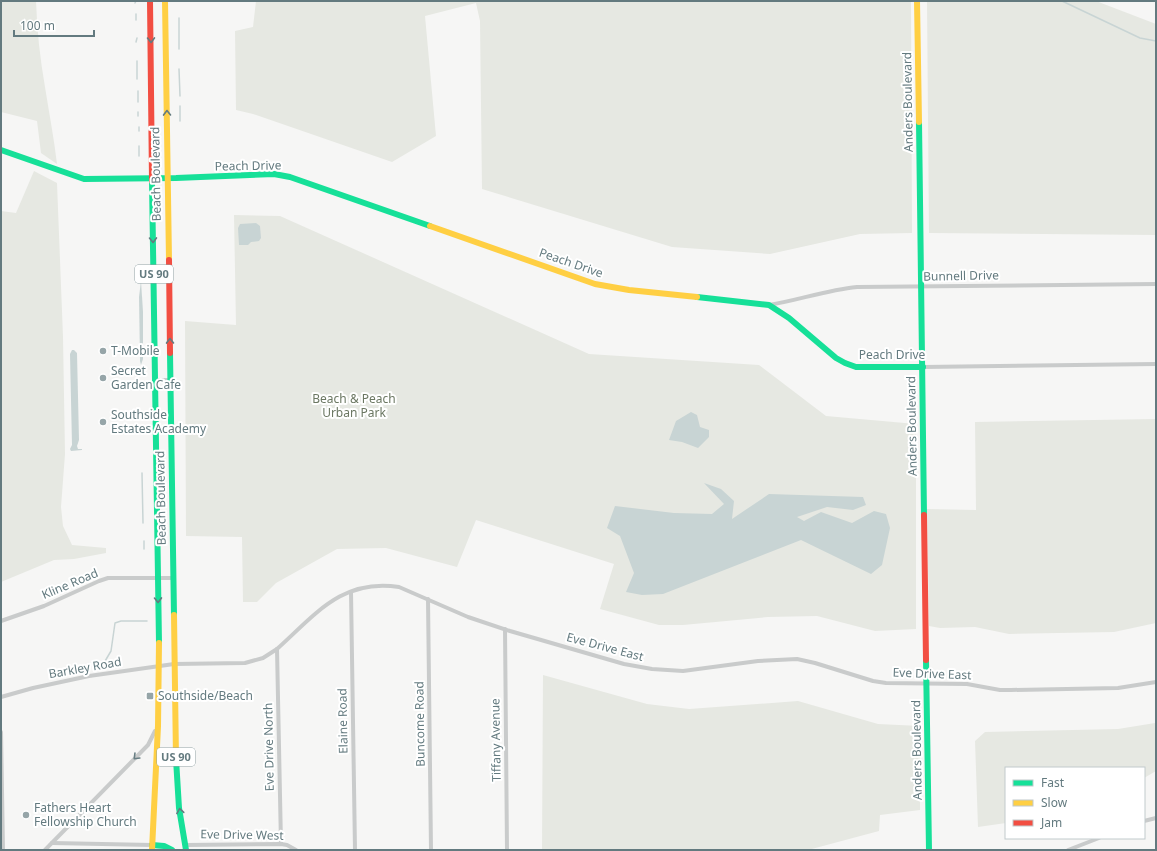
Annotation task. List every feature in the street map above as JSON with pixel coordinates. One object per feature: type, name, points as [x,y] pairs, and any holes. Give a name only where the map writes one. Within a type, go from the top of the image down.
[{"type":"main road","name":"US 90","points":[[150,1],[159,666],[158,726],[152,847]]},
{"type":"main road","name":"Beach Boulevard","points":[[165,1],[176,765],[179,808],[186,848]]},
{"type":"main road","name":"Anders Boulevard","points":[[918,1],[929,850]]},
{"type":"main road","name":"Peach Drive","points":[[1,150],[84,179],[153,179],[274,174],[290,177],[595,284],[629,290],[769,305],[785,314],[832,355],[848,365],[856,367],[923,367]]},
{"type":"main road","points":[[152,847],[164,846],[172,850]]},
{"type":"street","name":"Bunnell Drive","points":[[769,305],[790,302],[844,288],[1156,284]]},
{"type":"street","name":"Peach Drive","points":[[923,367],[1156,364]]},
{"type":"street","points":[[155,380],[170,380]]},
{"type":"street","name":"Kline Road","points":[[1,620],[44,606],[108,578],[173,578]]},
{"type":"street","name":"Eve Drive East","points":[[174,664],[245,663],[263,658],[277,649],[324,606],[335,598],[371,586],[389,585],[399,587],[468,616],[505,629],[609,661],[652,669],[683,671],[758,661],[797,659],[816,663],[873,681],[886,683],[967,684],[1000,690],[1019,690],[1118,688],[1156,682]]},
{"type":"street","name":"Elaine Road","points":[[351,592],[355,850]]},
{"type":"street","name":"Buncome Road","points":[[428,599],[431,850]]},
{"type":"street","name":"Tiffany Avenue","points":[[505,629],[507,850]]},
{"type":"street","name":"Eve Drive North","points":[[277,649],[281,844]]},
{"type":"street","name":"Barkley Road","points":[[1,697],[70,679],[174,664]]},
{"type":"street","points":[[44,850],[148,745],[158,726]]},
{"type":"street","points":[[1,732],[3,850]]},
{"type":"street","points":[[1145,821],[1156,818]]},
{"type":"street","points":[[1068,850],[1096,839]]},
{"type":"street","points":[[52,843],[152,847]]},
{"type":"street","name":"Eve Drive West","points":[[186,848],[281,844],[288,845],[296,850]]},
{"type":"green space","points":[[1,1],[36,1],[40,55],[57,164],[41,153],[37,121],[1,112]]},
{"type":"green space","points":[[256,1],[911,1],[912,233],[860,234],[770,254],[672,247],[482,189],[480,21],[476,3],[425,16],[436,136],[392,162],[253,114],[236,110],[235,31],[253,27]]},
{"type":"green space","points":[[927,1],[1096,1],[1156,24],[1156,235],[929,233]]},
{"type":"green space","points":[[34,171],[57,183],[63,337],[65,454],[61,507],[63,526],[72,545],[106,548],[106,553],[74,559],[54,560],[1,582],[1,211],[16,213]]},
{"type":"green space","name":"Beach & Peach Urban Park","points":[[234,215],[280,216],[589,354],[759,365],[826,416],[916,424],[916,629],[875,631],[817,616],[768,617],[683,625],[659,625],[600,609],[614,564],[476,520],[457,567],[386,548],[337,549],[276,583],[257,602],[243,602],[242,537],[186,536],[185,321],[236,325]]},
{"type":"green space","points":[[1156,419],[1156,623],[1114,632],[1009,634],[975,627],[940,628],[929,626],[927,509],[976,510],[975,422]]},
{"type":"green space","points":[[543,675],[647,704],[689,709],[798,701],[878,724],[920,726],[920,810],[880,815],[879,831],[808,850],[542,850]]},
{"type":"green space","points":[[1156,724],[1156,771],[1145,777],[1145,767],[1005,767],[1005,823],[978,827],[975,741],[985,732],[1118,729]]},
{"type":"shaded area","points":[[256,223],[260,226],[261,238],[259,241],[251,242],[248,245],[239,245],[238,228],[240,224]]},
{"type":"shaded area","points":[[141,281],[143,312],[143,359],[141,365],[139,297]]},
{"type":"shaded area","points":[[72,350],[77,353],[79,440],[77,446],[78,449],[82,450],[71,451],[70,354]]},
{"type":"shaded area","points":[[691,412],[697,415],[700,427],[709,430],[709,437],[698,448],[682,442],[669,440],[676,421]]},
{"type":"shaded area","points":[[704,483],[721,489],[734,501],[732,519],[769,494],[863,497],[866,505],[853,510],[827,507],[797,517],[804,521],[821,512],[852,523],[874,511],[886,514],[890,528],[882,565],[871,574],[801,540],[663,594],[642,595],[626,592],[634,573],[620,536],[607,528],[615,506],[674,513],[712,514],[724,504]]},
{"type":"waterway","points":[[1062,1],[1140,38],[1156,41]]},
{"type":"waterway","points":[[136,14],[136,20]]},
{"type":"waterway","points":[[179,18],[179,49]]},
{"type":"waterway","points":[[136,42],[137,38]]},
{"type":"waterway","points":[[137,61],[137,79]]},
{"type":"waterway","points":[[179,69],[180,96]]},
{"type":"waterway","points":[[138,91],[138,102]]},
{"type":"waterway","points":[[180,106],[180,121]]},
{"type":"waterway","points":[[139,146],[139,156]]},
{"type":"waterway","points":[[142,473],[143,523]]},
{"type":"waterway","points":[[144,541],[144,549]]},
{"type":"waterway","points":[[101,668],[111,651],[115,623],[121,621],[147,621]]},
{"type":"traffic: fast","points":[[919,122],[924,515]]},
{"type":"traffic: fast","points":[[1,150],[84,179],[176,178],[274,174],[290,177],[430,226]]},
{"type":"traffic: fast","points":[[152,181],[159,643]]},
{"type":"traffic: fast","points":[[697,297],[769,305],[789,318],[836,358],[856,367],[923,367]]},
{"type":"traffic: fast","points":[[170,353],[174,615]]},
{"type":"traffic: fast","points":[[926,660],[929,850]]},
{"type":"traffic: fast","points":[[176,759],[179,808],[186,850]]},
{"type":"traffic: fast","points":[[152,845],[164,846],[172,850]]},
{"type":"traffic: slow","points":[[165,1],[169,260]]},
{"type":"traffic: slow","points":[[917,1],[919,122]]},
{"type":"traffic: slow","points":[[430,226],[595,284],[629,290],[697,297]]},
{"type":"traffic: slow","points":[[174,615],[176,759]]},
{"type":"traffic: slow","points":[[152,850],[158,726],[159,643]]},
{"type":"traffic: jam","points":[[150,1],[152,181]]},
{"type":"traffic: jam","points":[[169,260],[170,353]]},
{"type":"traffic: jam","points":[[924,515],[926,660]]},
{"type":"place","name":"T-Mobile","points":[[103,351]]},
{"type":"place","name":"Secret Garden Cafe","points":[[103,378]]},
{"type":"place","name":"Southside Estates Academy","points":[[103,422]]},
{"type":"place","name":"Southside/Beach","points":[[150,696]]},
{"type":"place","name":"Fathers Heart Fellowship Church","points":[[26,815]]}]
